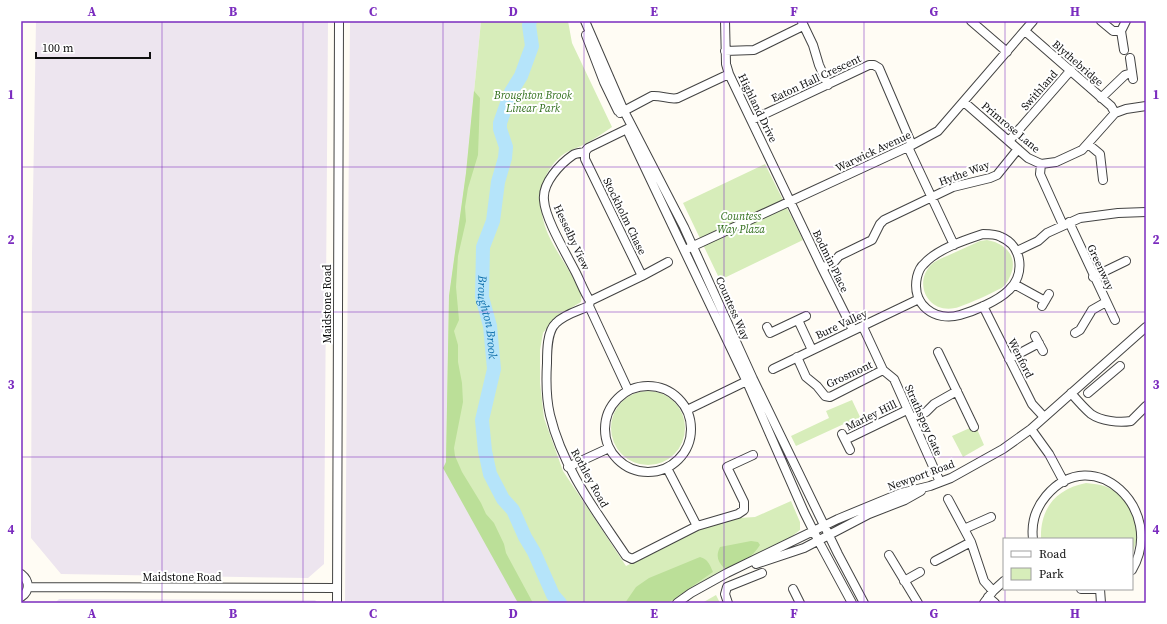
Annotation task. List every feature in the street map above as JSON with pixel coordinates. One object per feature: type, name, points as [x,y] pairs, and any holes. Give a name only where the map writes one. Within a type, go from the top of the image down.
[{"type":"street","name":"Maidstone Road","points":[[337,603],[339,21]]},
{"type":"street","name":"Countess Way","points":[[581,21],[604,82],[693,247],[813,531],[852,603]]},
{"type":"street","name":"Countess Way","points":[[585,21],[627,129],[684,250],[864,603]]},
{"type":"street","name":"Highland Drive","points":[[725,21],[725,51],[726,64],[729,74],[790,201]]},
{"type":"street","points":[[971,21],[1006,52]]},
{"type":"street","name":"Warwick Avenue","points":[[684,250],[910,146],[938,131],[1033,21]]},
{"type":"street","points":[[1101,21],[1113,31],[1121,31]]},
{"type":"street","points":[[1124,50],[1121,31],[1126,21]]},
{"type":"street","points":[[725,51],[754,50],[802,23],[813,45],[819,65],[828,85]]},
{"type":"street","name":"Blythebridge","points":[[1025,30],[1111,106],[1115,113]]},
{"type":"street","points":[[1102,98],[1125,75],[1132,76],[1130,58]]},
{"type":"street","name":"Eaton Hall Crescent","points":[[752,120],[869,65],[874,65],[879,68],[910,146]]},
{"type":"street","name":"Swithland","points":[[1009,141],[1071,70]]},
{"type":"street","points":[[621,112],[652,96],[670,99],[678,98],[729,74]]},
{"type":"street","name":"Primrose Lane","points":[[964,102],[1028,158],[1041,164],[1056,162],[1078,152],[1088,144],[1115,113]]},
{"type":"street","points":[[1115,113],[1126,109],[1146,106]]},
{"type":"street","points":[[585,152],[588,148],[627,129]]},
{"type":"street","points":[[1088,144],[1100,154],[1103,180]]},
{"type":"street","points":[[910,146],[954,245]]},
{"type":"street","name":"Hythe Way","points":[[822,268],[834,262],[840,256],[872,240],[880,224],[884,220],[953,187],[997,175],[1018,149]]},
{"type":"street","name":"Stockholm Chase","points":[[585,152],[585,159],[642,276]]},
{"type":"street","name":"Hesselby View","points":[[585,152],[574,154],[558,169],[545,186],[544,199],[546,212],[579,279],[628,390]]},
{"type":"street","name":"Greenway","points":[[1041,164],[1040,174],[1115,320]]},
{"type":"street","name":"Bodmin Place","points":[[790,201],[853,330]]},
{"type":"street","points":[[1017,251],[1038,241],[1047,233],[1080,218],[1146,212]]},
{"type":"street","points":[[983,234],[992,234],[1001,236],[1017,251],[1019,269],[1017,279],[1014,284],[1008,291],[983,306],[961,315],[946,317],[937,316],[931,313],[925,308],[919,299],[916,283],[918,273],[923,265],[931,257],[954,245],[983,234]]},
{"type":"street","points":[[1093,277],[1126,261]]},
{"type":"street","points":[[589,304],[668,262]]},
{"type":"street","points":[[1014,284],[1045,300]]},
{"type":"street","name":"Bure Valley","points":[[773,369],[919,299]]},
{"type":"street","points":[[1075,333],[1080,330],[1092,310],[1106,302]]},
{"type":"street","name":"Rothley Road","points":[[589,304],[569,314],[556,323],[552,328],[548,340],[546,376],[550,414],[558,441],[568,466],[626,556],[632,559],[697,526]]},
{"type":"street","name":"Wenford","points":[[983,306],[1032,404],[1044,417]]},
{"type":"street","points":[[768,327],[770,333],[802,318],[812,350]]},
{"type":"street","name":"Strathspey Gate","points":[[862,326],[883,370],[894,379],[940,482]]},
{"type":"street","name":"Newport Road","points":[[677,603],[690,593],[727,573],[838,519],[901,493],[930,486],[976,465],[1016,441],[1031,429],[1146,327]]},
{"type":"street","points":[[1008,358],[1037,340],[1043,351]]},
{"type":"street","points":[[938,352],[974,427]]},
{"type":"street","name":"Grosmont","points":[[797,357],[806,377],[817,386],[825,396],[830,397],[883,370]]},
{"type":"street","points":[[1088,393],[1120,366]]},
{"type":"street","points":[[1093,375],[1100,383]]},
{"type":"street","points":[[687,410],[750,380]]},
{"type":"street","points":[[644,385],[664,388],[677,397],[687,410],[691,425],[691,436],[688,446],[676,462],[667,468],[652,472],[641,472],[630,469],[613,455],[609,448],[604,432],[606,415],[614,400],[628,390],[644,385]]},
{"type":"street","points":[[912,418],[926,412],[934,404],[957,391]]},
{"type":"street","points":[[1071,393],[1092,414],[1103,419],[1124,422],[1131,421],[1146,406]]},
{"type":"street","name":"Marley Hill","points":[[850,450],[844,437],[907,410]]},
{"type":"street","points":[[1131,421],[1137,429]]},
{"type":"street","points":[[1031,429],[1049,454],[1064,482]]},
{"type":"street","points":[[568,466],[609,448]]},
{"type":"street","points":[[667,468],[697,526],[738,514],[744,510],[744,502],[727,468],[753,455]]},
{"type":"street","points":[[1033,538],[1032,531],[1035,516],[1041,502],[1051,491],[1064,482],[1074,478],[1089,476],[1105,478],[1124,488],[1135,500],[1145,522],[1146,534],[1144,548],[1138,562],[1133,569]]},
{"type":"street","points":[[727,573],[804,548],[868,514],[905,500],[930,486]]},
{"type":"street","points":[[948,499],[971,542],[988,597],[995,603]]},
{"type":"street","points":[[964,529],[991,517]]},
{"type":"street","points":[[935,561],[971,542]]},
{"type":"street","points":[[889,555],[918,603]]},
{"type":"street","points":[[904,581],[920,572]]},
{"type":"street","points":[[728,603],[725,594],[727,587],[762,573]]},
{"type":"street","points":[[21,574],[26,579],[28,587],[25,594],[21,598]]},
{"type":"street","points":[[988,597],[1003,582]]},
{"type":"street","name":"Maidstone Road","points":[[28,587],[337,588]]},
{"type":"street","points":[[793,589],[800,603]]},
{"type":"street","points":[[1099,590],[1101,603]]},
{"type":"shaded area","points":[[36,21],[328,21],[324,564],[308,578],[61,574],[31,538],[32,254]]},
{"type":"shaded area","points":[[350,21],[481,21],[466,173],[449,296],[446,462],[529,603],[345,603]]},
{"type":"shaded area","points":[[59,599],[315,600],[318,603],[55,603]]},
{"type":"green space","name":"Broughton Brook Linear Park","points":[[481,21],[568,21],[572,43],[612,127],[559,158],[546,175],[541,194],[542,214],[548,234],[581,293],[581,302],[553,320],[543,333],[540,350],[540,383],[544,418],[563,471],[626,566],[695,531],[739,518],[755,517],[791,501],[800,522],[800,530],[791,537],[717,573],[672,603],[529,603],[446,462],[449,296],[466,173]]},
{"type":"green space","points":[[474,91],[480,98],[478,155],[468,188],[465,207],[466,221],[458,256],[456,287],[459,320],[454,331],[458,345],[458,362],[462,383],[463,402],[454,448],[455,456],[462,472],[486,514],[494,523],[504,544],[506,553],[533,603],[518,603],[443,468],[446,462],[449,296],[466,173]]},
{"type":"green space","name":"Countess Way Plaza","points":[[765,164],[803,240],[720,280],[683,203]]},
{"type":"green space","points":[[987,240],[1004,247],[1011,256],[1013,267],[1007,282],[1003,287],[979,299],[955,308],[945,309],[930,301],[923,287],[927,270],[933,263],[980,241]]},
{"type":"green space","points":[[648,391],[669,397],[679,407],[685,428],[679,449],[669,459],[648,465],[627,459],[617,449],[611,428],[617,407],[627,397]]},
{"type":"green space","points":[[852,400],[861,419],[847,426],[846,423],[796,446],[791,436],[829,418],[826,411]]},
{"type":"green space","points":[[972,427],[977,429],[984,445],[963,457],[952,436]]},
{"type":"green space","points":[[1086,483],[1095,484],[1115,491],[1125,500],[1133,514],[1137,529],[1137,539],[1133,552],[1133,538],[1041,538],[1043,518],[1047,509],[1058,495],[1075,486]]},
{"type":"green space","points":[[751,541],[758,542],[760,545],[749,557],[740,563],[724,568],[718,558],[720,547]]},
{"type":"green space","points":[[700,557],[707,561],[713,572],[668,603],[625,603],[636,587],[649,578]]},
{"type":"green space","points":[[716,595],[720,603],[702,603]]},
{"type":"waterway","name":"Broughton Brook","points":[[530,21],[529,25],[532,46],[521,76],[511,92],[500,123],[500,129],[506,147],[505,158],[498,182],[493,221],[483,247],[482,297],[490,326],[494,369],[482,420],[485,451],[490,474],[503,499],[513,510],[553,595],[560,603]]}]
